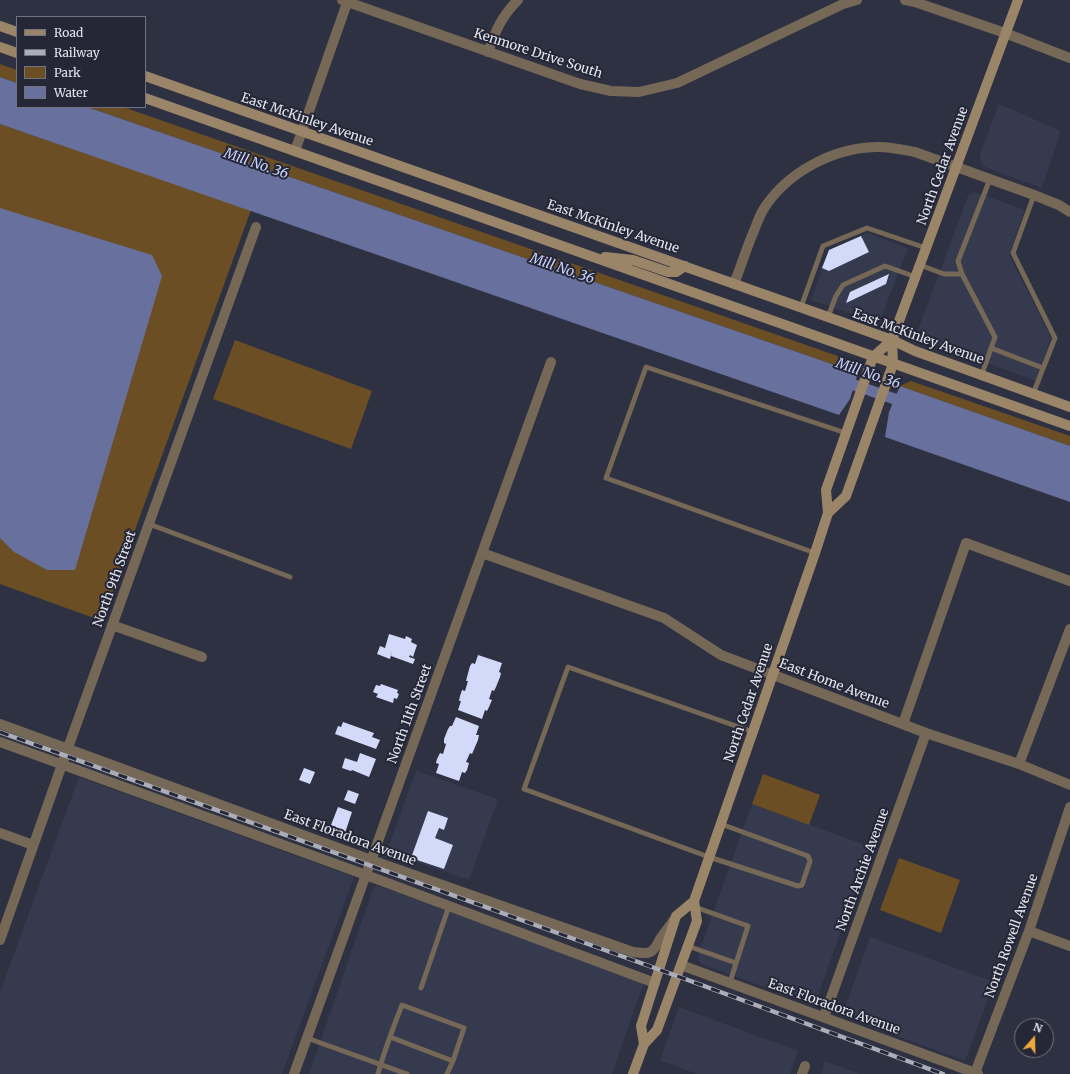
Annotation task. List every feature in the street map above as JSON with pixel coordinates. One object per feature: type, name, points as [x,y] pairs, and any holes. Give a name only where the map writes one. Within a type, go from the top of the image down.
[{"type":"main road","name":"North Cedar Avenue","points":[[828,513],[846,496],[893,364],[892,340],[1018,0]]},
{"type":"main road","points":[[0,26],[16,32]]},
{"type":"main road","points":[[0,48],[16,53]]},
{"type":"main road","name":"East McKinley Avenue","points":[[146,76],[828,317],[892,340],[914,351],[982,374],[1070,407]]},
{"type":"main road","points":[[146,98],[1070,426]]},
{"type":"main road","points":[[591,256],[633,260],[668,272],[676,272],[685,266]]},
{"type":"main road","name":"North Cedar Avenue","points":[[633,1074],[644,1044],[657,1030],[697,921],[695,904],[828,513],[826,490],[846,433],[873,357],[892,340]]},
{"type":"main road","points":[[676,916],[695,904]]},
{"type":"main road","name":"North Cedar Avenue","points":[[644,1044],[641,1026],[676,916]]},
{"type":"street","points":[[488,52],[496,29],[507,11],[518,0]]},
{"type":"street","name":"Kenmore Drive South","points":[[346,1],[580,84],[611,91],[639,92],[677,83],[843,4],[857,0]]},
{"type":"street","points":[[905,0],[915,2],[1005,33],[1070,58]]},
{"type":"street","points":[[295,151],[346,1]]},
{"type":"street","points":[[734,284],[763,210],[784,185],[808,167],[824,159],[859,148],[896,148],[915,152],[1034,195],[1059,205],[1070,212]]},
{"type":"street","name":"North 9th Street","points":[[0,940],[67,749],[256,227]]},
{"type":"street","name":"North 11th Street","points":[[294,1074],[551,362]]},
{"type":"street","points":[[902,724],[966,543],[1070,582]]},
{"type":"street","name":"East Home Avenue","points":[[482,553],[664,618],[721,655],[926,733],[1019,764],[1070,785]]},
{"type":"street","points":[[112,625],[202,657]]},
{"type":"street","points":[[1019,764],[1070,629]]},
{"type":"street","name":"East Floradora Avenue","points":[[0,724],[371,860],[633,952],[651,952],[657,947],[676,916]]},
{"type":"street","name":"North Archie Avenue","points":[[824,1017],[926,733]]},
{"type":"street","points":[[0,742],[366,875],[655,983]]},
{"type":"street","name":"North Rowell Avenue","points":[[976,1073],[1029,931],[1070,807]]},
{"type":"street","points":[[0,833],[34,845]]},
{"type":"street","points":[[1029,931],[1070,946]]},
{"type":"street","name":"East Floradora Avenue","points":[[681,964],[976,1073]]},
{"type":"lane","points":[[982,374],[995,337],[962,274],[958,261],[990,179]]},
{"type":"lane","points":[[1033,394],[1055,338],[1013,253],[1034,195]]},
{"type":"lane","points":[[801,308],[823,246],[867,228],[926,248]]},
{"type":"lane","points":[[920,265],[944,274],[962,274]]},
{"type":"lane","points":[[828,317],[836,296],[843,285],[885,266],[916,277]]},
{"type":"lane","points":[[991,348],[1043,368]]},
{"type":"lane","points":[[815,553],[606,478],[646,367],[846,433]]},
{"type":"lane","points":[[149,524],[290,577]]},
{"type":"lane","points":[[721,824],[808,856],[810,861],[802,885],[798,886],[710,857],[524,790],[568,667],[753,732]]},
{"type":"lane","points":[[695,904],[748,926],[730,982]]},
{"type":"lane","points":[[421,988],[449,906]]},
{"type":"lane","points":[[688,946],[736,963]]},
{"type":"lane","points":[[378,1074],[380,1064],[402,1005],[464,1028],[447,1074]]},
{"type":"lane","points":[[390,1037],[453,1061]]},
{"type":"lane","points":[[307,1038],[407,1074]]},
{"type":"shaded area","points":[[999,104],[1059,130],[1060,134],[1042,188],[987,168],[981,163],[980,154]]},
{"type":"shaded area","points":[[972,193],[978,193],[1025,210],[1009,255],[1051,337],[1036,381],[923,339],[919,336],[918,330],[968,196]]},
{"type":"shaded area","points":[[867,233],[908,248],[881,318],[875,322],[811,300],[829,250]]},
{"type":"shaded area","points":[[416,771],[498,799],[469,880],[391,853],[388,848]]},
{"type":"shaded area","points":[[79,777],[354,877],[282,1074],[0,1074],[0,992]]},
{"type":"shaded area","points":[[752,804],[871,847],[816,1001],[813,1004],[702,964],[698,959],[698,955]]},
{"type":"shaded area","points":[[376,886],[644,982],[612,1074],[309,1074],[373,889]]},
{"type":"shaded area","points":[[870,937],[994,982],[965,1061],[842,1016]]},
{"type":"shaded area","points":[[679,1007],[798,1051],[790,1074],[697,1074],[660,1060]]},
{"type":"shaded area","points":[[825,1061],[860,1074],[821,1074]]},
{"type":"green space","points":[[0,64],[16,70],[16,83],[0,77]]},
{"type":"green space","points":[[90,108],[126,108],[855,362],[859,369],[858,373]]},
{"type":"green space","points":[[0,124],[251,210],[102,621],[0,584]]},
{"type":"green space","points":[[235,340],[372,391],[351,449],[213,399]]},
{"type":"green space","points":[[911,381],[1070,436],[1070,446],[900,386]]},
{"type":"green space","points":[[763,774],[820,795],[809,825],[752,804]]},
{"type":"green space","points":[[899,858],[960,880],[941,933],[880,910]]},
{"type":"water","points":[[0,77],[16,83],[16,108],[90,108],[858,373],[850,399],[839,415],[0,124]]},
{"type":"water","points":[[0,208],[152,255],[162,276],[75,570],[47,570],[14,552],[0,538]]},
{"type":"water","points":[[900,386],[1070,446],[1070,502],[885,437],[889,412]]},
{"type":"building","points":[[861,236],[869,252],[829,271],[822,268],[829,250]]},
{"type":"building","points":[[889,274],[886,284],[846,303],[850,292]]},
{"type":"building","points":[[389,634],[405,639],[406,636],[412,639],[411,642],[417,645],[413,657],[410,655],[409,657],[415,659],[413,664],[391,656],[392,651],[390,659],[377,654],[380,646],[385,648]]},
{"type":"building","points":[[478,655],[502,663],[499,672],[501,673],[500,677],[494,691],[492,690],[489,699],[492,700],[487,711],[485,710],[482,719],[458,710],[462,690],[465,691],[468,681],[466,681],[470,666],[472,663],[475,664]]},
{"type":"building","points":[[381,684],[398,690],[397,693],[399,694],[397,699],[394,698],[393,703],[376,697],[378,694],[373,692],[376,685],[380,686]]},
{"type":"building","points":[[456,717],[479,726],[476,735],[479,735],[478,740],[472,754],[470,753],[466,762],[469,763],[467,770],[465,773],[462,772],[459,781],[436,773],[439,764],[436,763],[437,759],[440,753],[443,754],[446,744],[444,743],[444,739],[448,729],[452,726]]},
{"type":"building","points":[[343,722],[374,733],[372,737],[380,740],[376,749],[335,734],[338,726],[341,727]]},
{"type":"building","points":[[360,753],[376,759],[369,777],[352,770],[342,768],[345,758],[357,762]]},
{"type":"building","points":[[304,768],[315,772],[310,784],[299,780]]},
{"type":"building","points":[[348,790],[359,794],[355,804],[344,800]]},
{"type":"building","points":[[338,807],[352,812],[345,833],[335,830],[336,827],[331,825]]},
{"type":"building","points":[[428,811],[448,818],[444,830],[439,828],[435,838],[453,845],[444,869],[411,858]]},
{"type":"waterway","name":"Mill No. 36","points":[[840,380],[909,404]]},
{"type":"railway","points":[[0,732],[677,976],[943,1074]]}]
